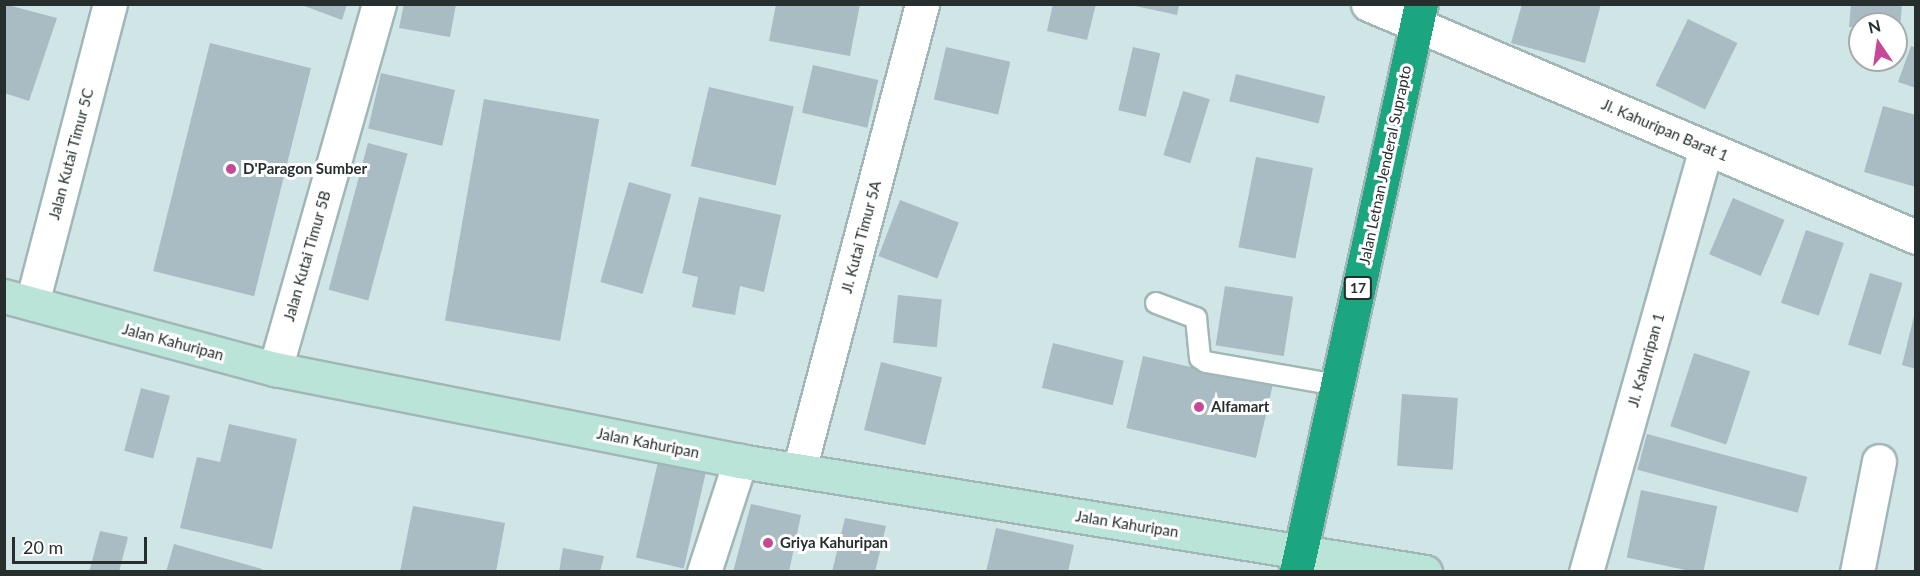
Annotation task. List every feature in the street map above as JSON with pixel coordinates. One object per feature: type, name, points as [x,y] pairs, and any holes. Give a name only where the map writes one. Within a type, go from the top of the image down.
[{"type":"highway","name":"Jalan Letnan Jenderal Suprapto","points":[[1298,562],[1418,14]]},
{"type":"street","name":"Jalan Kutai Timur 5C","points":[[18,300],[110,4]]},
{"type":"street","name":"Jalan Kutai Timur 5B","points":[[275,369],[380,4]]},
{"type":"street","name":"Jl. Kutai Timur 5A","points":[[799,470],[922,4]]},
{"type":"street","name":"Jl. Kahuripan Barat 1","points":[[1368,4],[1418,14],[1706,148],[1916,237]]},
{"type":"street","name":"Jl. Kahuripan 1","points":[[1586,572],[1706,148]]},
{"type":"street","name":"Jalan Kahuripan","points":[[18,300],[275,369],[740,461],[1298,562],[1425,572]]},
{"type":"street","points":[[704,572],[740,461]]},
{"type":"street","points":[[1857,572],[1879,461]]},
{"type":"lane","points":[[1156,303],[1196,318],[1200,358],[1206,362],[1336,385]]},
{"type":"building","points":[[4,4],[57,18],[29,101],[4,93]]},
{"type":"building","points":[[299,4],[347,4],[342,20]]},
{"type":"building","points":[[404,4],[456,4],[450,37],[399,28]]},
{"type":"building","points":[[776,4],[860,4],[850,56],[769,41]]},
{"type":"building","points":[[1053,4],[1096,4],[1087,40],[1047,31]]},
{"type":"building","points":[[1522,4],[1601,4],[1585,63],[1511,43]]},
{"type":"building","points":[[1851,4],[1902,4],[1901,12],[1850,12]]},
{"type":"building","points":[[1131,5],[1179,5],[1177,15]]},
{"type":"building","points":[[1688,19],[1737,43],[1705,110],[1656,86]]},
{"type":"building","name":"D'Paragon Sumber","points":[[210,43],[311,68],[254,296],[153,271]]},
{"type":"building","points":[[1911,46],[1916,48],[1916,88],[1898,82],[1902,72],[1908,72],[1908,54]]},
{"type":"building","points":[[946,47],[1010,62],[998,114],[934,100]]},
{"type":"building","points":[[1133,47],[1160,53],[1146,117],[1118,110]]},
{"type":"building","points":[[813,65],[878,80],[867,128],[802,113]]},
{"type":"building","points":[[381,73],[455,90],[442,146],[368,129]]},
{"type":"building","points":[[1236,74],[1325,96],[1318,123],[1229,101]]},
{"type":"building","points":[[709,87],[794,107],[776,185],[691,166]]},
{"type":"building","points":[[1183,91],[1210,99],[1190,163],[1163,155]]},
{"type":"building","points":[[484,99],[599,119],[560,341],[445,321]]},
{"type":"building","points":[[1883,106],[1916,115],[1916,187],[1864,172]]},
{"type":"building","points":[[368,143],[408,154],[368,300],[329,290]]},
{"type":"building","points":[[1256,157],[1313,168],[1295,258],[1238,247]]},
{"type":"building","points":[[629,182],[671,194],[643,294],[600,282]]},
{"type":"building","points":[[699,197],[781,215],[764,292],[740,286],[735,315],[692,307],[698,277],[682,273]]},
{"type":"building","points":[[1733,198],[1785,220],[1761,276],[1709,254]]},
{"type":"building","points":[[900,200],[959,223],[937,279],[878,256]]},
{"type":"building","points":[[1806,230],[1844,243],[1819,316],[1781,303]]},
{"type":"building","points":[[1870,273],[1903,283],[1881,355],[1848,345]]},
{"type":"building","points":[[1225,286],[1293,297],[1284,356],[1216,345]]},
{"type":"building","points":[[898,295],[942,300],[937,347],[893,343]]},
{"type":"building","points":[[1916,312],[1916,369],[1902,365]]},
{"type":"building","points":[[1053,343],[1124,361],[1113,405],[1042,388]]},
{"type":"building","points":[[1694,353],[1750,371],[1726,444],[1670,426]]},
{"type":"building","name":"Alfamart","points":[[1143,356],[1273,386],[1256,458],[1126,428]]},
{"type":"building","points":[[881,362],[942,377],[925,445],[864,430]]},
{"type":"building","points":[[141,388],[170,396],[153,459],[124,451]]},
{"type":"building","points":[[1402,394],[1458,398],[1453,470],[1397,466]]},
{"type":"building","points":[[229,424],[297,439],[272,549],[180,528],[197,457],[220,462]]},
{"type":"building","points":[[1647,434],[1807,477],[1798,513],[1637,470]]},
{"type":"building","points":[[658,462],[706,473],[684,569],[636,557]]},
{"type":"building","points":[[1641,490],[1717,506],[1703,572],[1627,557]]},
{"type":"building","name":"Griya Kahuripan","points":[[751,504],[801,515],[789,572],[733,572]]},
{"type":"building","points":[[413,506],[505,523],[496,572],[400,572]]},
{"type":"building","name":"Griya Kahuripan","points":[[845,518],[886,526],[875,572],[832,572]]},
{"type":"building","points":[[996,528],[1074,545],[1068,572],[986,572]]},
{"type":"building","points":[[100,531],[128,537],[119,572],[89,572]]},
{"type":"building","points":[[174,544],[262,569],[262,572],[166,572]]},
{"type":"building","points":[[563,548],[604,556],[600,572],[559,572]]},
{"type":"place","name":"D'Paragon Sumber","points":[[231,169]]},
{"type":"place","name":"Alfamart","points":[[1199,407]]},
{"type":"place","name":"Griya Kahuripan","points":[[768,543]]}]
